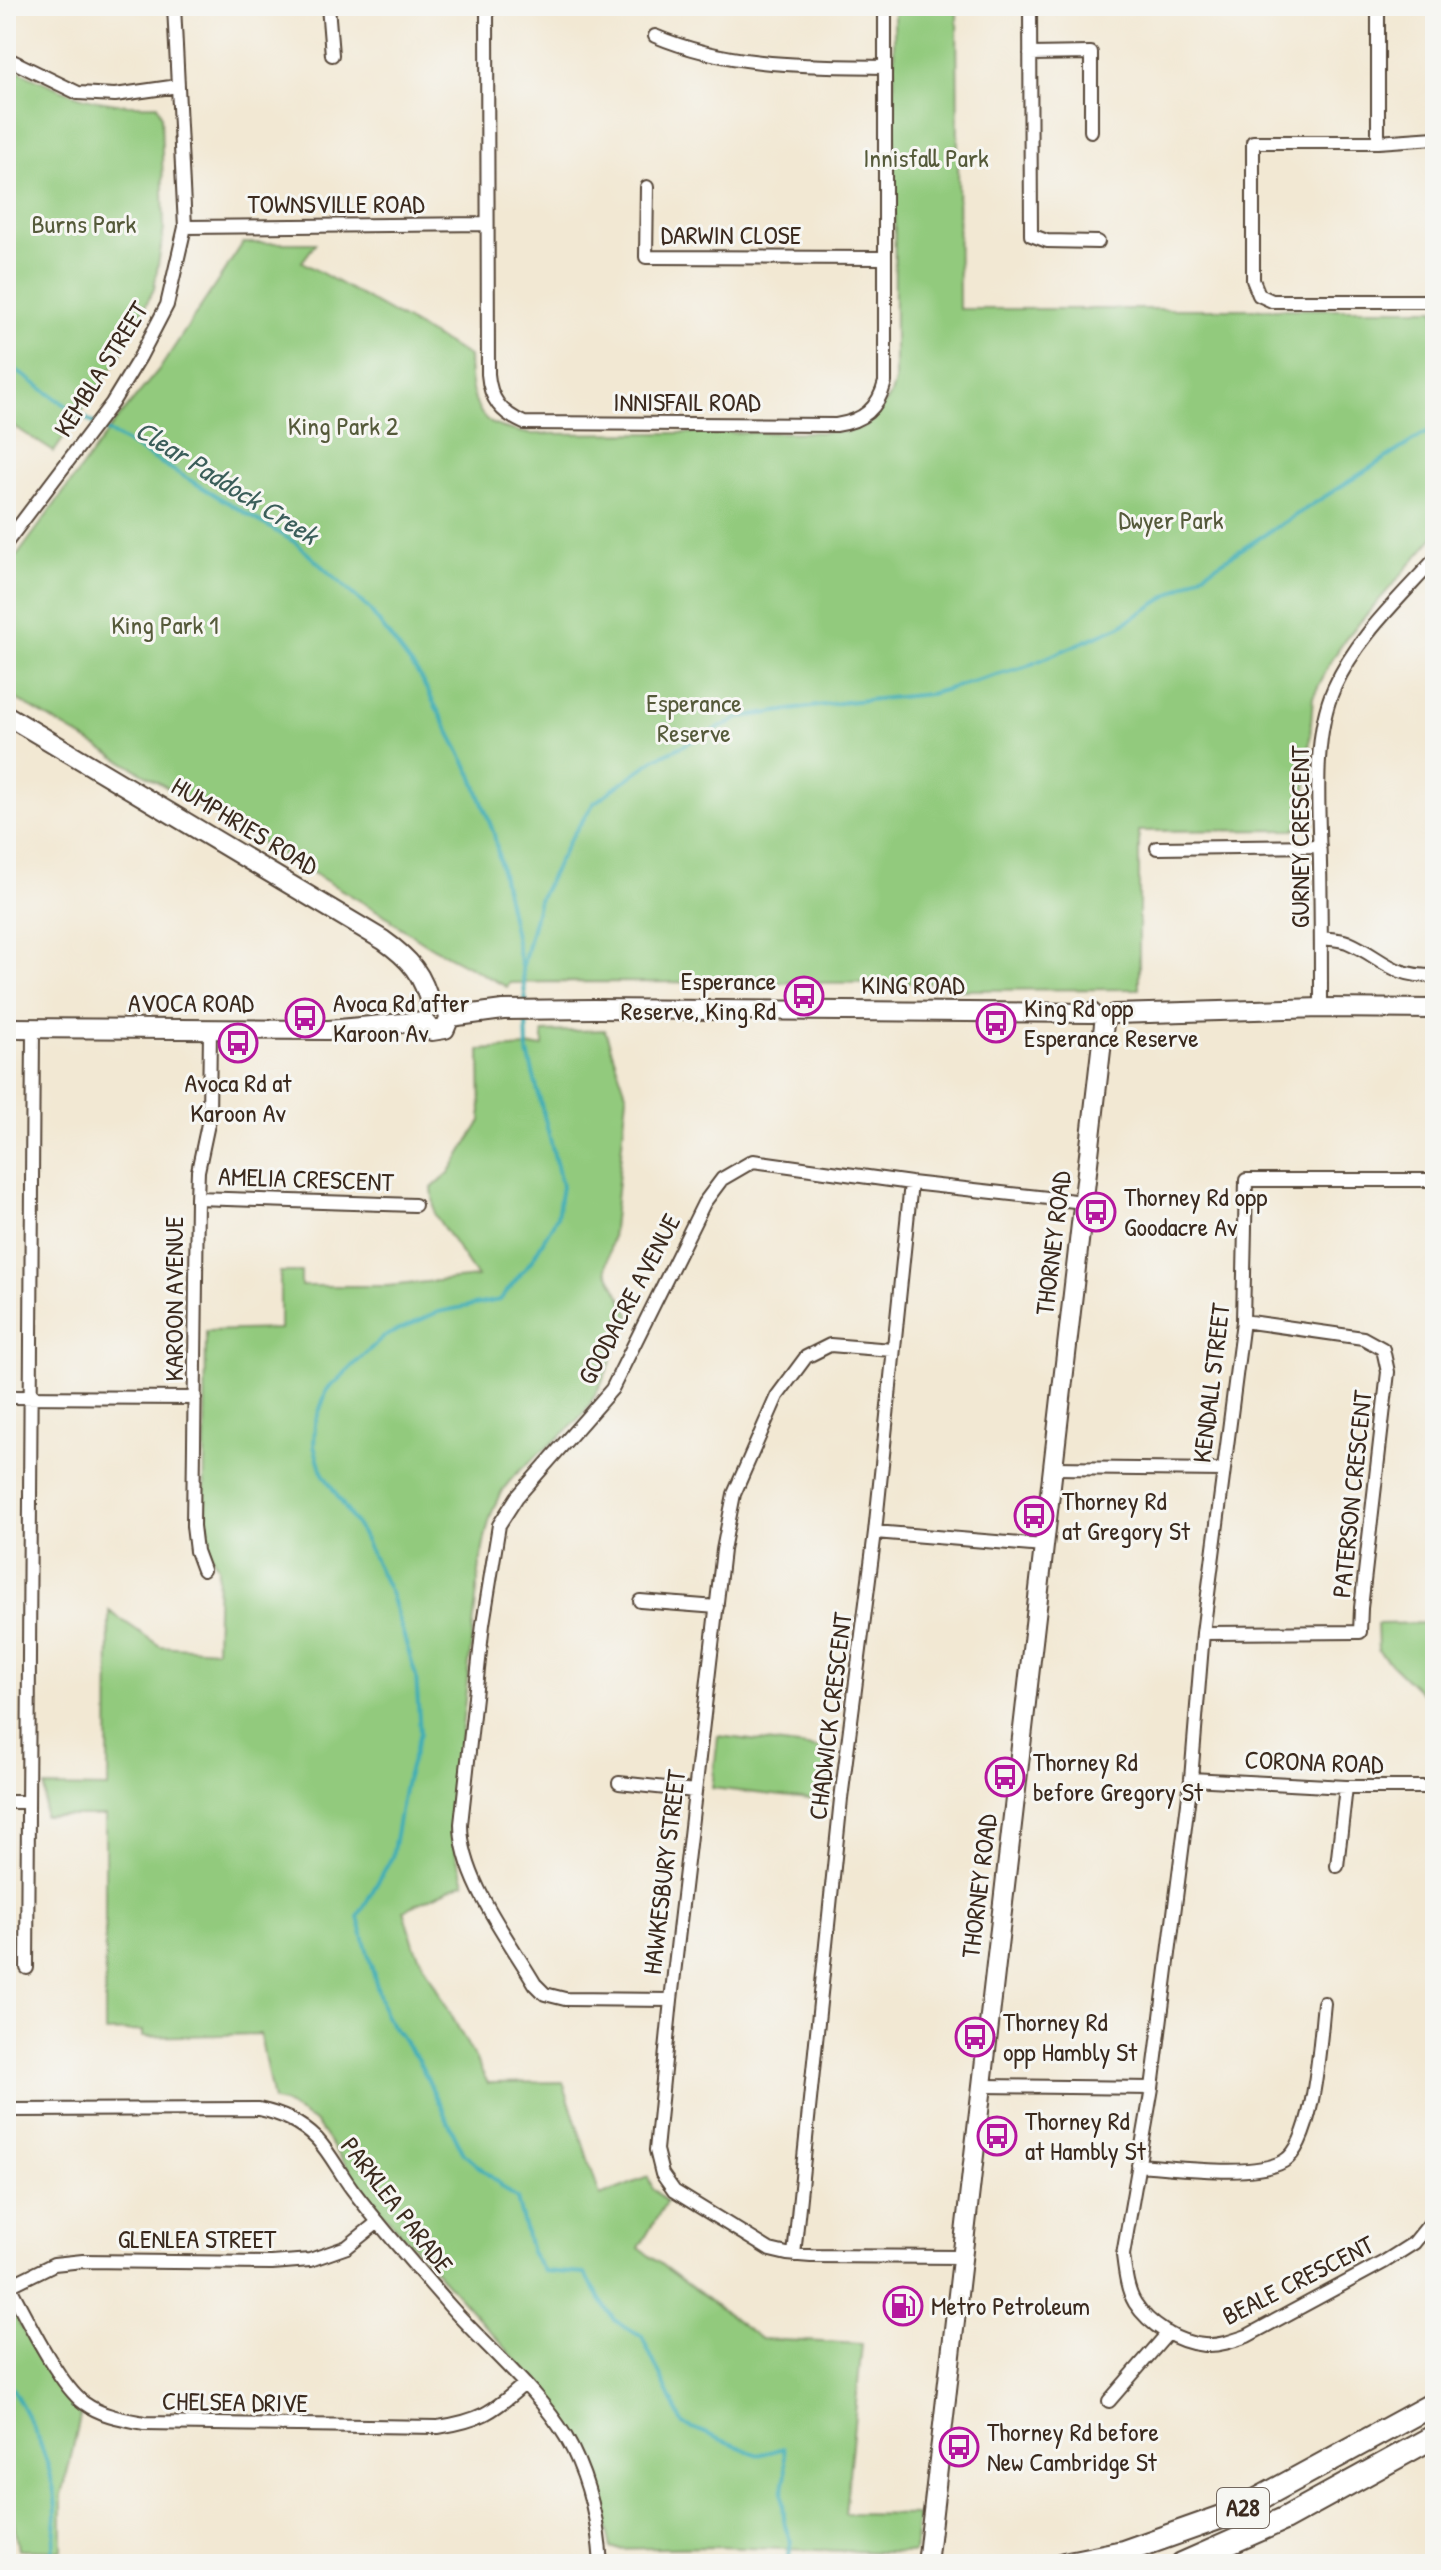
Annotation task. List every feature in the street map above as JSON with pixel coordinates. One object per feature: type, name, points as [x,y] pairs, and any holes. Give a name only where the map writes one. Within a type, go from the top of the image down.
[{"type":"highway","name":"A28","points":[[1064,2564],[1123,2552],[1233,2513],[1435,2403]]},
{"type":"highway","name":"A28","points":[[1182,2564],[1284,2519],[1435,2436]]},
{"type":"street","name":"KEMBLA STREET","points":[[6,543],[112,403],[167,305],[185,227],[174,6]]},
{"type":"street","points":[[328,6],[332,55]]},
{"type":"street","name":"INNISFAIL ROAD","points":[[487,6],[489,391],[498,406],[510,417],[524,423],[836,425],[855,422],[870,412],[877,404],[885,382],[885,6]]},
{"type":"street","points":[[1030,6],[1031,235],[1047,241],[1098,242]]},
{"type":"street","points":[[1378,6],[1378,142]]},
{"type":"street","points":[[655,36],[683,48],[754,62],[789,66],[885,67]]},
{"type":"street","points":[[1030,54],[1091,53],[1091,131]]},
{"type":"street","points":[[6,58],[78,93],[115,95],[178,86]]},
{"type":"street","points":[[1435,138],[1378,142],[1253,142],[1253,280],[1259,295],[1272,301],[1435,301]]},
{"type":"street","name":"DARWIN CLOSE","points":[[647,187],[646,257],[885,258]]},
{"type":"street","name":"TOWNSVILLE ROAD","points":[[185,227],[486,224]]},
{"type":"street","name":"GURNEY CRESCENT","points":[[1321,1008],[1321,738],[1333,691],[1357,648],[1435,559]]},
{"type":"street","name":"HUMPHRIES ROAD","points":[[6,715],[383,940],[411,961],[426,986],[427,1014]]},
{"type":"street","points":[[1157,848],[1320,846]]},
{"type":"street","points":[[1321,938],[1345,941],[1394,970],[1417,976],[1435,976]]},
{"type":"street","name":"KING ROAD","points":[[427,1014],[443,1007],[450,1017],[503,1010],[1103,1017],[1321,1008],[1435,1009]]},
{"type":"street","name":"AVOCA ROAD","points":[[6,1028],[329,1030],[427,1014]]},
{"type":"street","name":"THORNEY ROAD","points":[[927,2564],[1103,1017]]},
{"type":"street","points":[[27,1968],[33,1028]]},
{"type":"street","name":"KAROON AVENUE","points":[[203,1570],[196,1551],[193,1526],[197,1198],[209,1119],[210,1029]]},
{"type":"street","name":"GOODACRE AVENUE","points":[[671,2000],[544,1996],[471,1873],[461,1832],[483,1624],[499,1525],[517,1497],[612,1389],[704,1203],[722,1179],[753,1161],[911,1183],[1084,1202]]},
{"type":"street","name":"KENDALL STREET","points":[[1191,1779],[1203,1633],[1243,1321],[1246,1180],[1435,1180]]},
{"type":"street","name":"CHADWICK CRESCENT","points":[[794,2255],[841,1799],[875,1532],[911,1183]]},
{"type":"street","name":"AMELIA CRESCENT","points":[[197,1198],[415,1205]]},
{"type":"street","name":"PATERSON CRESCENT","points":[[1203,1633],[1360,1632],[1388,1372],[1383,1349],[1363,1338],[1243,1321]]},
{"type":"street","name":"HAWKESBURY STREET","points":[[892,1350],[830,1345],[806,1357],[777,1396],[734,1494],[723,1550],[656,2139],[662,2174],[680,2196],[770,2250],[794,2255],[962,2257]]},
{"type":"street","points":[[6,1397],[195,1398]]},
{"type":"street","points":[[1053,1468],[1223,1470]]},
{"type":"street","points":[[875,1532],[1044,1546]]},
{"type":"street","points":[[640,1601],[717,1607]]},
{"type":"street","name":"CORONA ROAD","points":[[1191,1779],[1346,1787],[1435,1787]]},
{"type":"street","name":"BEALE CRESCENT","points":[[1191,1779],[1152,2088],[1123,2255],[1134,2302],[1168,2333],[1204,2345],[1223,2344],[1247,2336],[1394,2256],[1414,2243],[1435,2217]]},
{"type":"street","points":[[619,1783],[695,1791]]},
{"type":"street","points":[[1337,1866],[1346,1787]]},
{"type":"street","points":[[6,1802],[27,1802]]},
{"type":"street","points":[[1138,2165],[1225,2171],[1267,2168],[1286,2160],[1304,2137],[1314,2090],[1324,2003]]},
{"type":"street","points":[[982,2086],[1152,2088]]},
{"type":"street","name":"PARKLEA PARADE","points":[[6,2110],[259,2109],[279,2113],[298,2123],[318,2140],[378,2222],[450,2307],[554,2418],[580,2464],[592,2500],[601,2564]]},
{"type":"street","name":"GLENLEA STREET","points":[[8,2283],[54,2264],[83,2261],[272,2263],[310,2260],[347,2247],[378,2222]]},
{"type":"street","name":"CHELSEA DRIVE","points":[[8,2283],[62,2380],[83,2402],[110,2417],[144,2423],[438,2427],[465,2423],[496,2409],[523,2385]]},
{"type":"street","points":[[1109,2401],[1168,2333]]},
{"type":"green space","points":[[894,6],[957,6],[959,309],[1435,309],[1435,536],[1347,637],[1313,697],[1304,817],[1295,830],[1139,831],[1139,989],[959,990],[958,983],[553,982],[509,983],[507,987],[428,945],[391,919],[6,693],[6,571],[115,422],[161,367],[243,243],[316,243],[302,262],[469,356],[471,383],[479,410],[491,423],[505,428],[529,434],[845,432],[866,426],[890,397],[895,381]]},
{"type":"green space","name":"Burns Park","points":[[6,65],[78,96],[114,104],[157,105],[161,114],[164,229],[154,289],[119,358],[54,452],[6,421]]},
{"type":"green space","points":[[605,1030],[627,1096],[606,1269],[630,1315],[604,1377],[585,1411],[565,1433],[509,1482],[493,1510],[480,1564],[451,1827],[465,1882],[404,1910],[415,1948],[488,2083],[563,2082],[600,2196],[648,2177],[653,2189],[666,2202],[639,2248],[761,2339],[862,2344],[845,2514],[918,2515],[914,2553],[713,2547],[611,2549],[596,2477],[586,2451],[556,2404],[368,2196],[316,2123],[283,2103],[273,2101],[260,2034],[143,2037],[143,2031],[105,2032],[105,1816],[44,1816],[45,1787],[108,1788],[109,1611],[160,1646],[216,1650],[218,1567],[204,1543],[206,1331],[280,1329],[280,1272],[301,1272],[301,1286],[387,1286],[477,1277],[435,1215],[432,1188],[449,1173],[481,1121],[480,1050],[543,1046],[543,1032]]},
{"type":"green space","points":[[1435,1623],[1435,1713],[1426,1713],[1427,1699],[1378,1651],[1377,1624]]},
{"type":"green space","points":[[718,1736],[832,1750],[826,1801],[712,1788]]},
{"type":"green space","points":[[6,2299],[48,2373],[81,2412],[62,2496],[62,2551],[18,2550],[10,2498],[6,2497]]},
{"type":"waterway","name":"Clear Paddock Creek","points":[[6,363],[75,412],[296,543],[368,608],[419,675],[472,775],[494,834],[521,966]]},
{"type":"waterway","points":[[526,1003],[522,969],[539,900],[569,841],[594,803],[655,759],[742,717],[930,694],[1025,667],[1120,626],[1435,427]]},
{"type":"waterway","points":[[526,1016],[527,1049],[562,1186],[557,1217],[532,1260],[500,1300],[438,1312],[383,1337],[327,1390],[315,1423],[314,1446],[322,1472],[362,1534],[391,1595],[416,1676],[420,1733],[405,1784],[392,1857],[358,1917],[385,2016],[418,2060],[464,2154],[517,2199],[531,2252],[543,2271],[585,2274],[614,2320],[642,2337],[683,2424],[758,2455],[784,2448],[786,2473],[782,2494],[785,2526],[791,2542],[788,2564]]},
{"type":"waterway","points":[[6,2378],[32,2426],[51,2477],[56,2513],[51,2564]]},
{"type":"place","name":"Esperance Reserve, King Rd","points":[[804,996]]},
{"type":"place","name":"Avoca Rd after Karoon Av","points":[[305,1018]]},
{"type":"place","name":"King Rd opp Esperance Reserve","points":[[996,1023]]},
{"type":"place","name":"Avoca Rd at Karoon Av","points":[[238,1043]]},
{"type":"place","name":"Thorney Rd opp Goodacre Av","points":[[1096,1212]]},
{"type":"place","name":"Thorney Rd at Gregory St","points":[[1034,1516]]},
{"type":"place","name":"Thorney Rd before Gregory St","points":[[1005,1777]]},
{"type":"place","name":"Thorney Rd opp Hambly St","points":[[975,2037]]},
{"type":"place","name":"Thorney Rd at Hambly St","points":[[997,2136]]},
{"type":"place","name":"Metro Petroleum","points":[[903,2306]]},
{"type":"place","name":"Thorney Rd before New Cambridge St","points":[[959,2447]]},
{"type":"park label","name":"Innisfall Park","points":[[926,158]]},
{"type":"park label","name":"King Park 2","points":[[343,426]]},
{"type":"park label","name":"Dwyer Park","points":[[1171,520]]},
{"type":"park label","name":"King Park 1","points":[[165,625]]},
{"type":"park label","name":"Esperance Reserve","points":[[694,718]]}]
